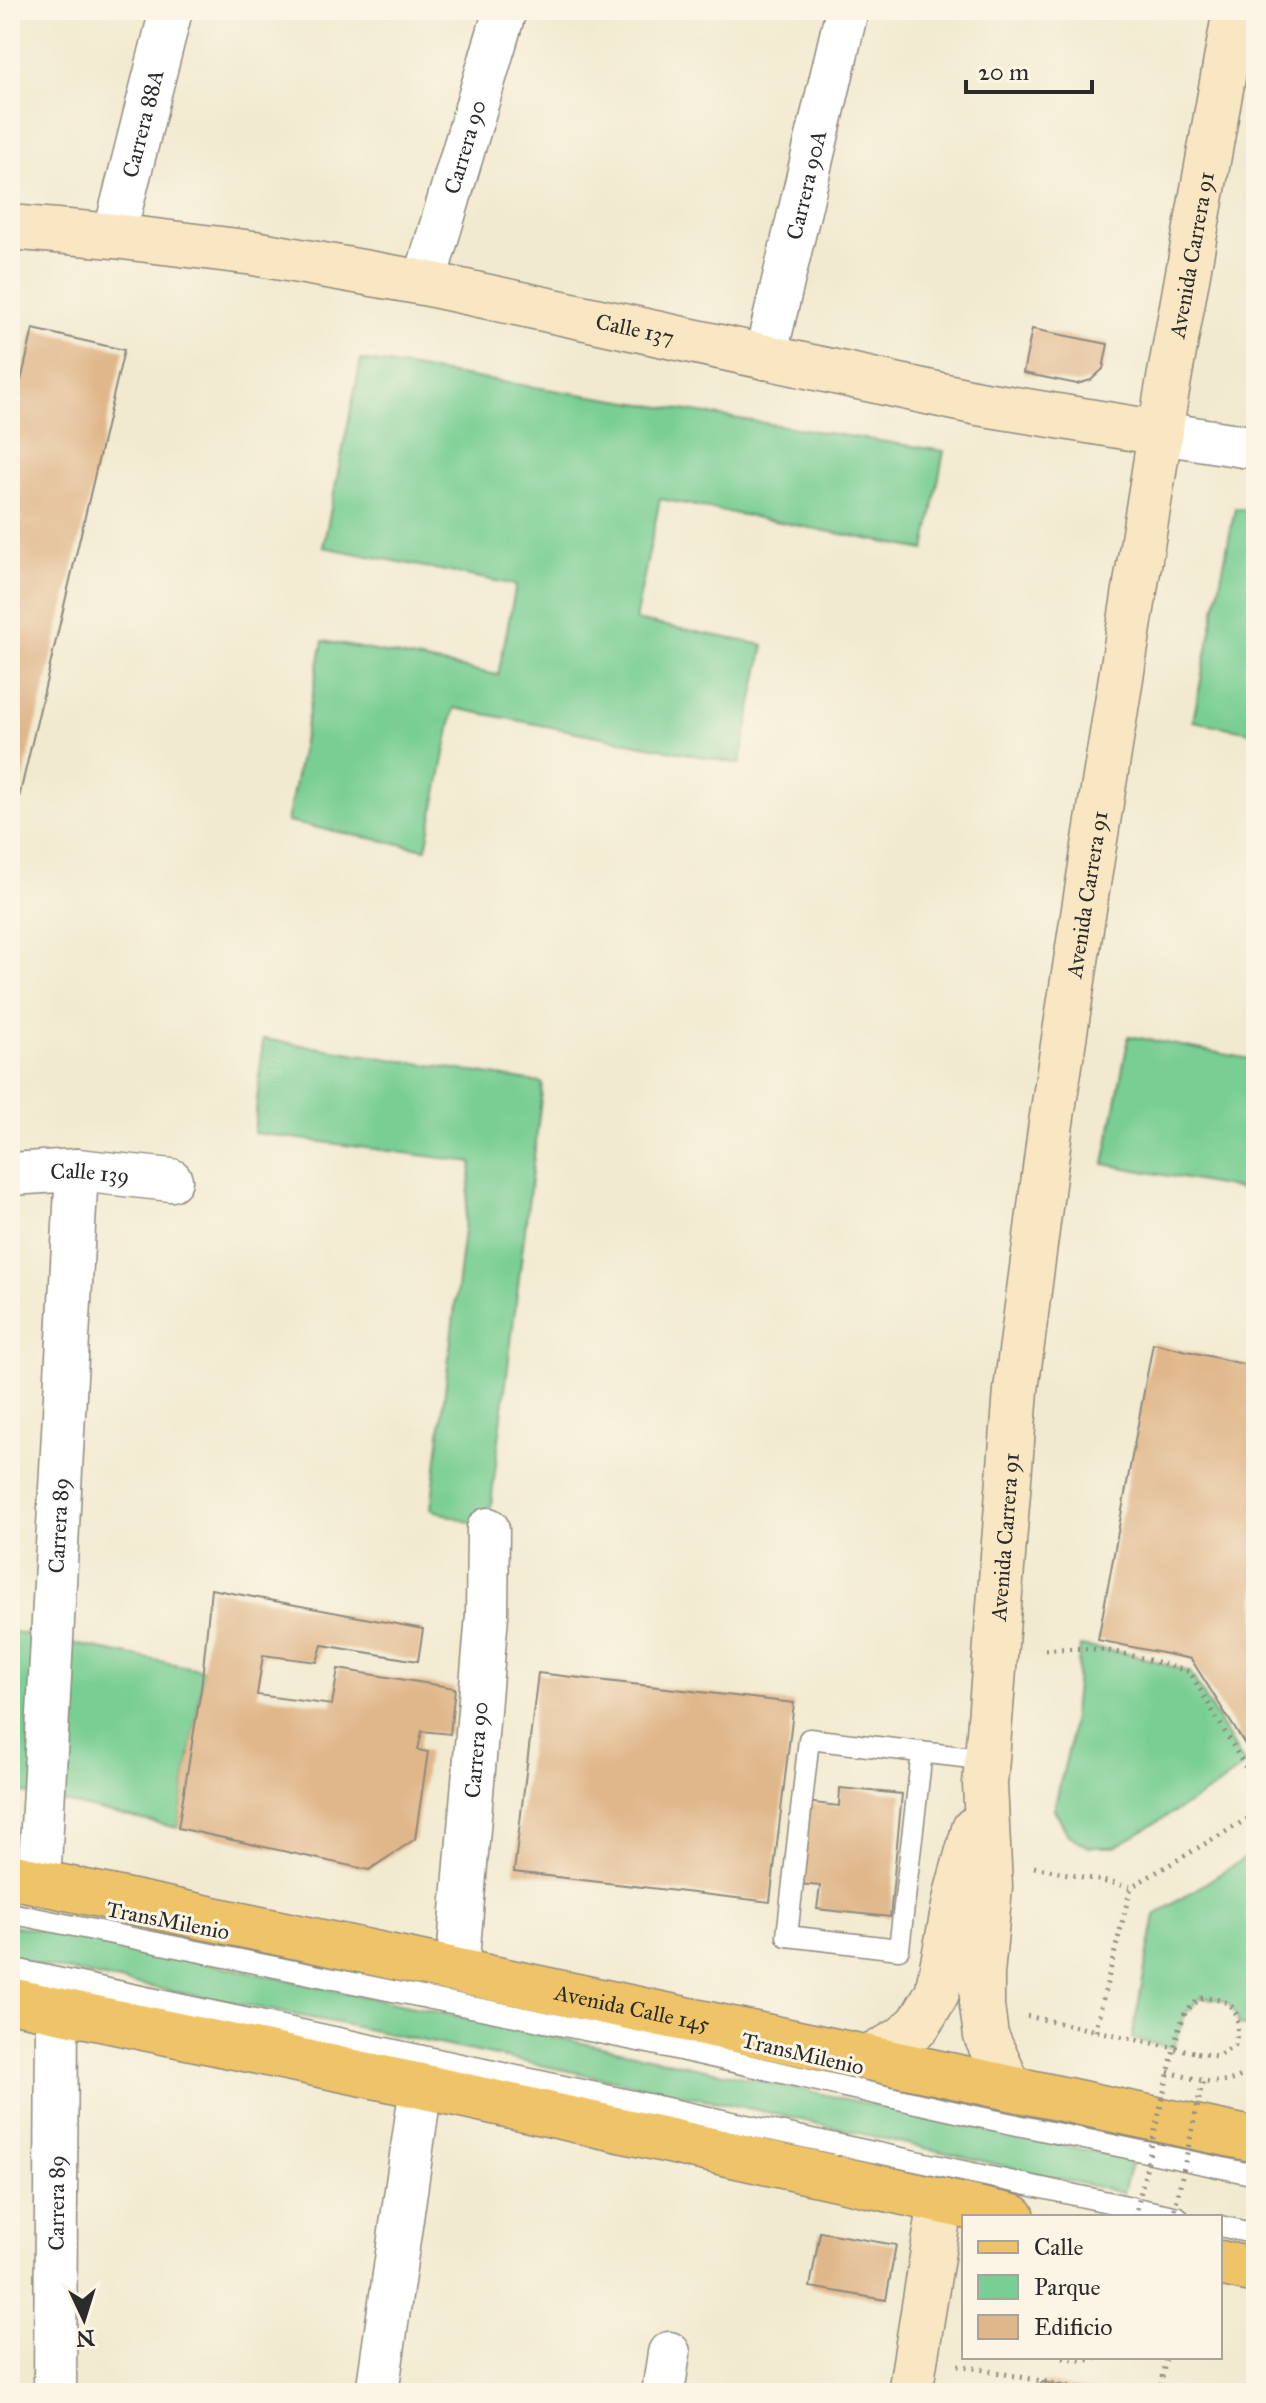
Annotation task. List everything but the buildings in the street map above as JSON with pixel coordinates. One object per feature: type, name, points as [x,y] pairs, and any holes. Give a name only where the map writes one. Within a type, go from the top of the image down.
[{"type":"main road","name":"Avenida Carrera 91","points":[[1010,2088],[986,2036],[982,1974],[990,1887],[987,1772],[1016,1390],[1051,1123],[1161,433],[1235,10]]},
{"type":"main road","name":"Calle 137","points":[[10,227],[254,253],[424,283],[978,403],[1161,433]]},
{"type":"main road","name":"Avenida Carrera 91","points":[[869,2058],[902,2039],[919,2024],[937,1993],[957,1891],[987,1772]]},
{"type":"main road","name":"Avenida Calle 145","points":[[20,1891],[457,1971],[1256,2140]]},
{"type":"main road","points":[[10,2000],[421,2086],[1004,2215]]},
{"type":"main road","points":[[910,2393],[941,2201]]},
{"type":"main road","points":[[1222,2263],[1256,2271]]},
{"type":"street","name":"Carrera 88A","points":[[114,236],[171,10]]},
{"type":"street","name":"Carrera 90","points":[[424,283],[505,10]]},
{"type":"street","name":"Carrera 90A","points":[[765,358],[847,10]]},
{"type":"street","name":"Calle 137","points":[[1161,433],[1256,448]]},
{"type":"street","name":"Calle 139","points":[[10,1174],[77,1170],[171,1180]]},
{"type":"street","name":"Carrera 89","points":[[20,1891],[77,1170]]},
{"type":"street","name":"Carrera 90","points":[[457,1971],[487,1615],[488,1529]]},
{"type":"street","name":"Carrera 89","points":[[55,2393],[57,2011]]},
{"type":"street","points":[[377,2393],[421,2086]]},
{"type":"lane","points":[[922,1752],[899,1949],[787,1936],[809,1739],[922,1752],[987,1772]]},
{"type":"lane","name":"TransMilenio","points":[[20,1891],[623,2038],[1256,2175]]},
{"type":"lane","points":[[10,1968],[1167,2215]]},
{"type":"lane","points":[[1222,2226],[1256,2234]]},
{"type":"path","points":[[1045,1650],[1080,1646],[1131,1654],[1190,1672],[1256,1785]]},
{"type":"path","points":[[1034,1867],[1131,1887],[1256,1814]]},
{"type":"path","points":[[1095,2031],[1131,1887]]},
{"type":"path","points":[[1022,2014],[1095,2031],[1194,2052],[1216,2056],[1235,2045],[1239,2025],[1235,2010],[1217,1998],[1200,1998],[1185,2013],[1168,2072],[1135,2215]]},
{"type":"path","points":[[1168,2072],[1222,2083],[1237,2080],[1256,2064]]},
{"type":"path","points":[[1176,2215],[1203,2080]]},
{"type":"path","points":[[1159,2393],[1166,2359]]},
{"type":"path","points":[[955,2365],[1104,2393]]},
{"type":"path","points":[[1031,2393],[1043,2382]]},
{"type":"green space","points":[[361,360],[944,451],[925,550],[660,499],[635,620],[764,645],[740,764],[454,708],[426,849],[287,822],[323,641],[498,675],[516,585],[323,547]]},
{"type":"green space","points":[[1235,508],[1256,512],[1256,733],[1193,721]]},
{"type":"green space","points":[[1129,1036],[1256,1060],[1256,1192],[1104,1164]]},
{"type":"green space","points":[[263,1039],[543,1083],[488,1529],[431,1509],[472,1162],[254,1133]]},
{"type":"green space","points":[[10,1631],[204,1670],[178,1828],[10,1790]]},
{"type":"green space","points":[[1080,1646],[1131,1654],[1190,1672],[1245,1765],[1218,1786],[1115,1847],[1089,1847],[1068,1835],[1054,1809],[1070,1743]]},
{"type":"green space","points":[[1256,1851],[1256,2029],[1239,2025],[1234,2011],[1226,2002],[1200,1998],[1185,2014],[1174,2048],[1132,2039],[1155,1915]]},
{"type":"green space","points":[[10,1925],[113,1943],[1132,2160],[1123,2193],[762,2111],[10,1959]]}]
